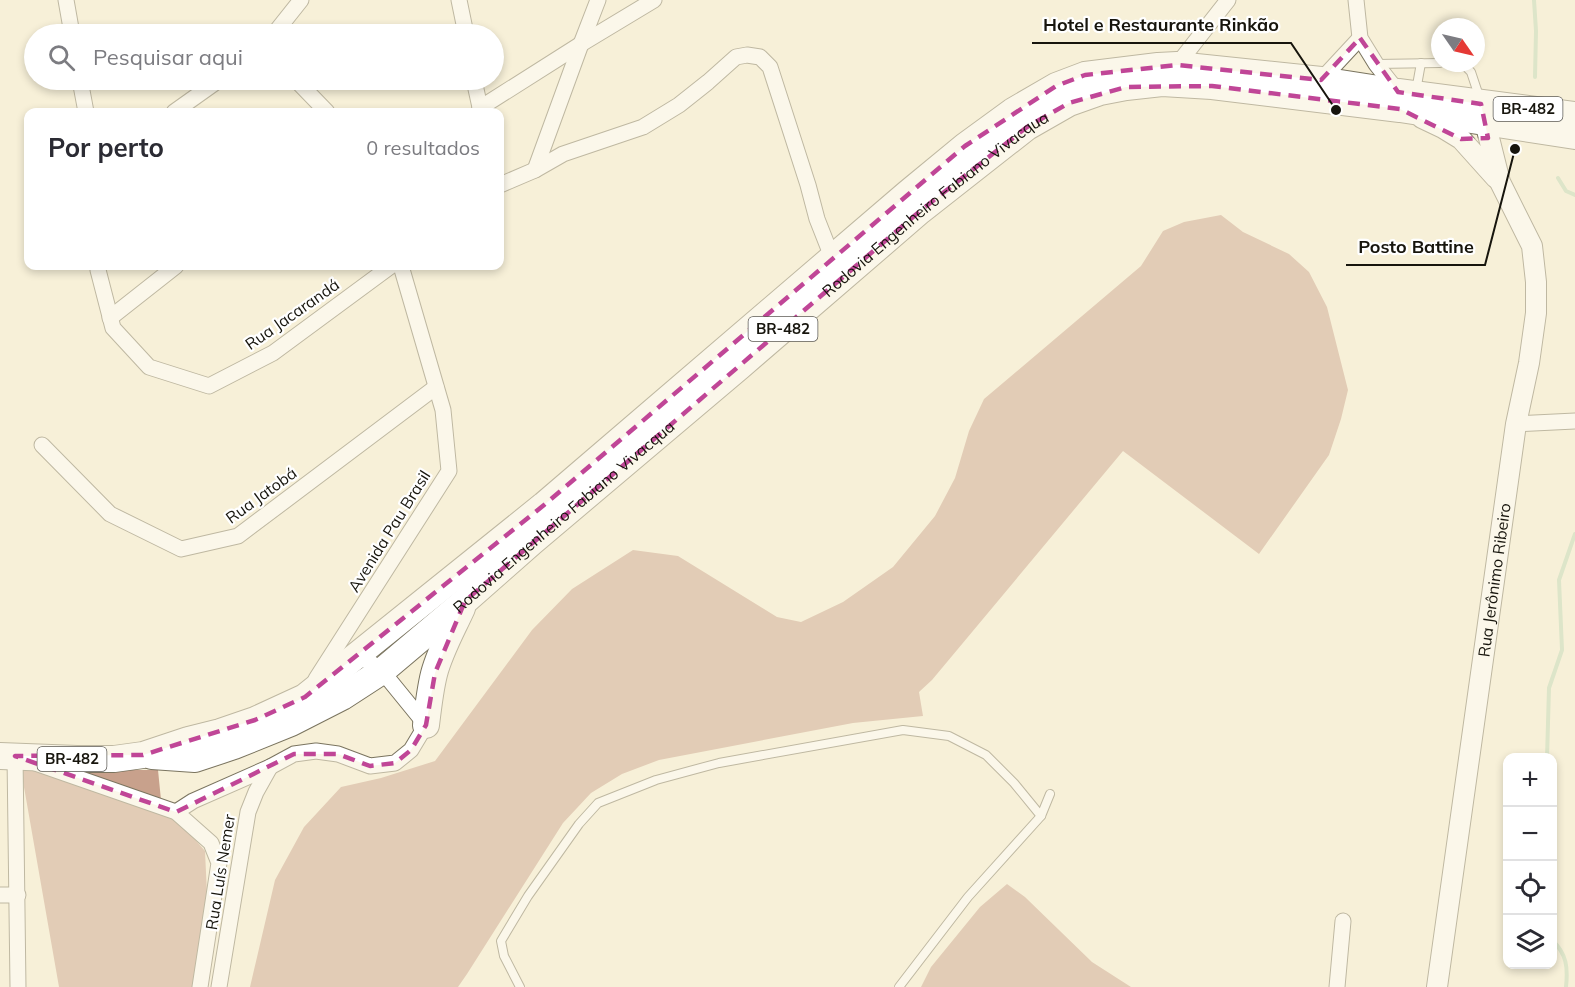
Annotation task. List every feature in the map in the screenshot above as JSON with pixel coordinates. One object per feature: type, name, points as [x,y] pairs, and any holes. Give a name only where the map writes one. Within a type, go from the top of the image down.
[{"type":"highway","name":"Rodovia Engenheiro Fabiano Vivacqua","points":[[8,756],[114,759],[143,755],[255,720],[305,697],[731,358],[914,202],[965,146],[1013,111],[1056,86],[1085,75],[1177,65],[1321,80],[1485,121]]},
{"type":"highway","name":"Rodovia Engenheiro Fabiano Vivacqua","points":[[143,755],[195,759],[234,746],[291,723],[342,697],[382,671],[532,542],[731,358],[832,257],[1027,127],[1069,103],[1100,92],[1162,83],[1404,99]]},
{"type":"highway","name":"BR-482","points":[[1485,121],[1575,115]]},
{"type":"highway","name":"BR-482","points":[[1485,121],[1575,136]]},
{"type":"highway","points":[[532,542],[544,505]]},
{"type":"highway","points":[[426,725],[435,672],[442,650],[465,601]]},
{"type":"street","points":[[66,0],[70,24]]},
{"type":"street","points":[[282,24],[301,0]]},
{"type":"street","points":[[535,170],[598,0]]},
{"type":"street","points":[[483,108],[654,0]]},
{"type":"street","points":[[1177,65],[1228,0]]},
{"type":"street","points":[[1356,0],[1360,38],[1376,64],[1404,99],[1461,139],[1500,182]]},
{"type":"street","points":[[462,2],[465,24]]},
{"type":"street","points":[[1321,80],[1360,38]]},
{"type":"street","points":[[504,183],[535,170],[563,154],[643,127],[679,105],[736,57],[747,55],[760,57],[770,68],[817,219],[832,257]]},
{"type":"street","points":[[82,90],[85,108]]},
{"type":"street","points":[[180,108],[205,90]]},
{"type":"street","points":[[306,90],[323,108]]},
{"type":"street","points":[[476,90],[480,108]]},
{"type":"street","points":[[1461,139],[1485,121],[1500,182]]},
{"type":"street","name":"Rua Jerônimo Ribeiro","points":[[1437,987],[1516,424],[1536,313],[1536,282],[1532,246],[1500,182]]},
{"type":"street","name":"Rua Jacarandá","points":[[99,270],[113,328],[149,367],[209,386],[273,353],[386,270]]},
{"type":"street","points":[[110,318],[171,270]]},
{"type":"street","name":"Avenida Pau Brasil","points":[[305,697],[448,471],[443,410],[402,270]]},
{"type":"street","name":"Rua Jatobá","points":[[42,446],[110,514],[181,549],[238,537],[436,387]]},
{"type":"street","points":[[1516,424],[1575,421]]},
{"type":"street","points":[[18,987],[18,895],[8,756],[176,812],[193,801],[294,754],[316,752],[338,754],[370,766],[396,763],[411,750],[426,725],[382,671],[370,662],[356,657]]},
{"type":"street","name":"Rua Luís Nemer","points":[[219,987],[248,812],[270,767]]},
{"type":"street","name":"Rua Luís Nemer","points":[[176,812],[212,843],[219,862],[200,987]]},
{"type":"street","points":[[0,895],[18,895]]},
{"type":"street","points":[[1337,987],[1343,921]]},
{"type":"lane","points":[[1404,99],[1421,63]]},
{"type":"lane","points":[[1376,64],[1431,63]]},
{"type":"lane","points":[[1471,72],[1485,121]]},
{"type":"lane","points":[[520,987],[504,956],[501,941],[528,896],[579,824],[598,803],[656,780],[719,763],[903,730],[949,736],[986,755],[1014,783],[1041,816]]},
{"type":"lane","points":[[899,987],[968,897],[1041,816],[1050,794]]},
{"type":"highlighted area","points":[[1360,38],[1398,92],[1481,104],[1488,138],[1461,139],[1400,109],[1212,86],[1126,87],[1069,103],[1027,127],[920,211],[465,601],[435,673],[426,725],[411,750],[395,763],[370,766],[338,754],[294,754],[176,812],[15,756],[143,755],[255,720],[305,697],[544,505],[965,146],[1056,86],[1085,75],[1177,65],[1321,80]]},
{"type":"shaded area","points":[[1221,215],[1243,232],[1289,254],[1309,272],[1327,307],[1348,390],[1329,455],[1259,554],[1123,451],[932,680],[919,692],[923,716],[853,723],[659,760],[622,774],[591,793],[563,823],[458,987],[250,987],[275,880],[304,827],[341,787],[381,778],[435,761],[532,630],[572,589],[633,550],[678,556],[777,617],[801,622],[843,602],[893,567],[935,516],[955,478],[969,431],[984,399],[1141,266],[1163,231],[1184,222]]},
{"type":"shaded area","points":[[21,770],[158,770],[161,800],[205,851],[207,894],[196,987],[59,987]]},
{"type":"shaded area","points":[[1007,884],[1025,897],[1092,962],[1131,987],[921,987],[931,967],[980,907]]},
{"type":"waterway","points":[[1534,0],[1535,77]]},
{"type":"waterway","points":[[1558,178],[1566,191],[1575,195]]},
{"type":"waterway","points":[[1547,753],[1549,688],[1562,650],[1559,580],[1575,534]]},
{"type":"waterway","points":[[1557,945],[1564,956],[1567,974],[1566,987]]},
{"type":"place","name":"Hotel e Restaurante Rinkão","points":[[1336,110]]},
{"type":"place","name":"Posto Battine","points":[[1515,149]]}]
